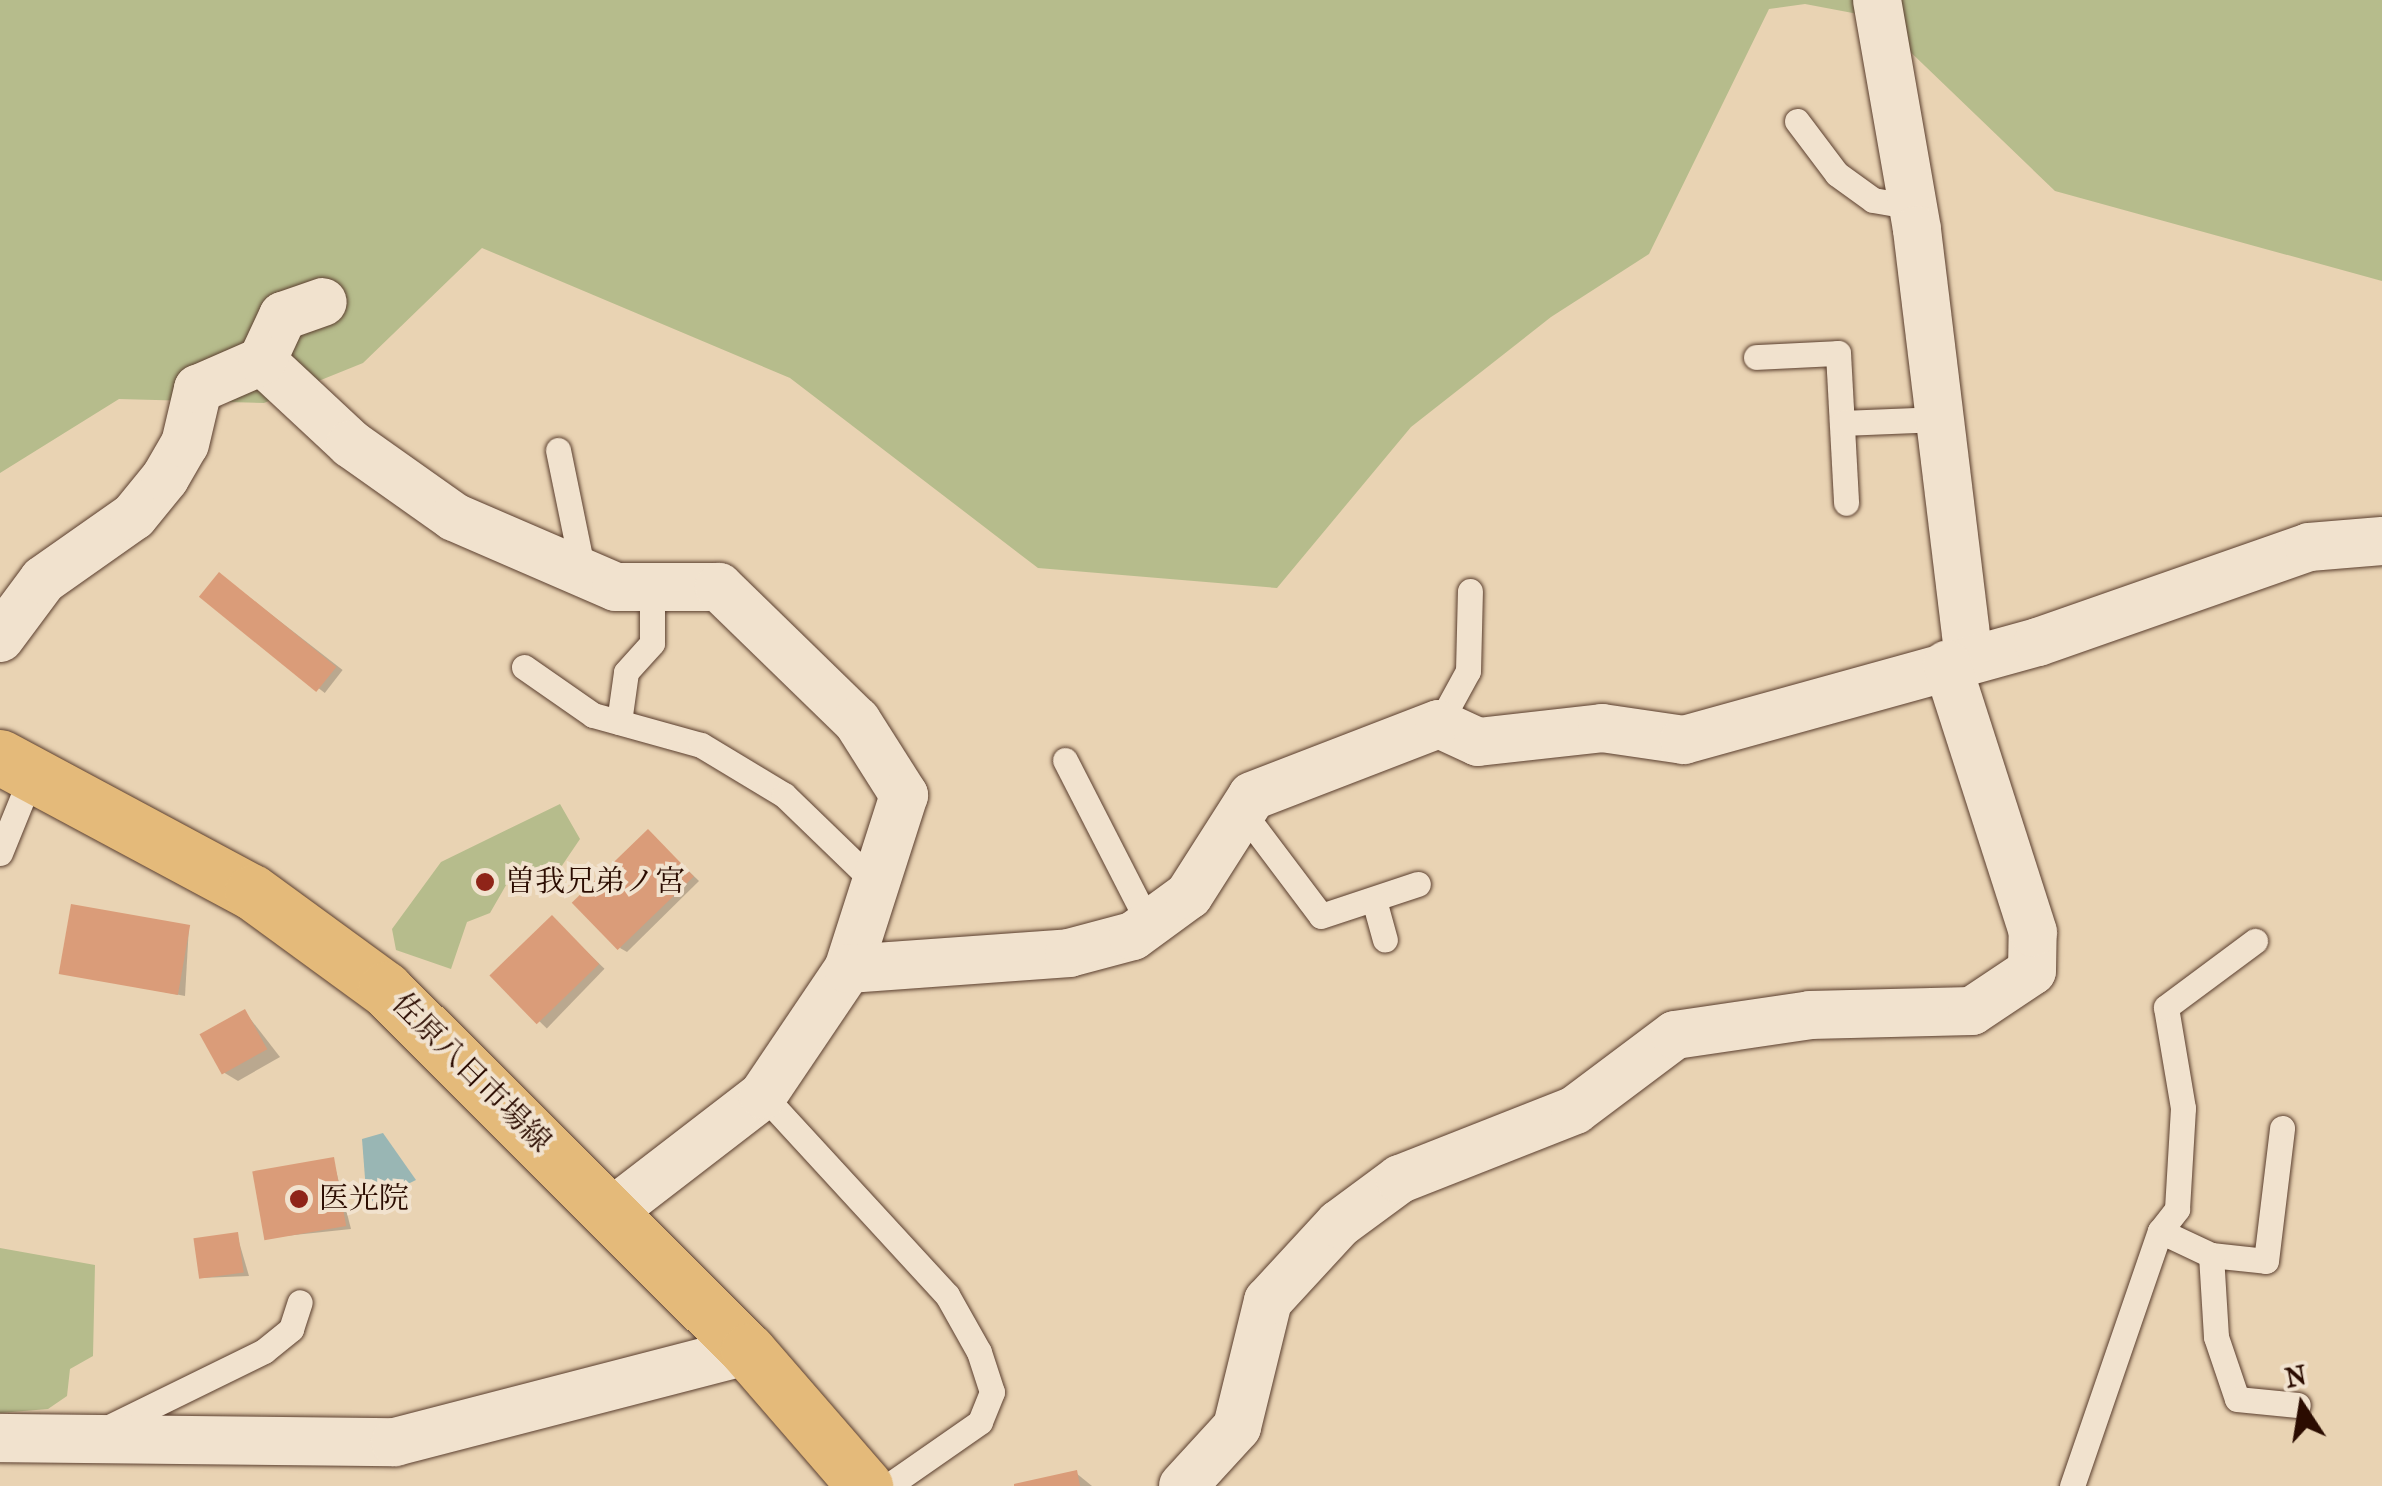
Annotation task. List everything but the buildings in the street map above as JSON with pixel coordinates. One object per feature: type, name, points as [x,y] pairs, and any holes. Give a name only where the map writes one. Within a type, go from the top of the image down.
[{"type":"main road","name":"佐原八日市場線","points":[[16,765],[323,937],[458,1056],[748,1351],[865,1486]]},
{"type":"street","points":[[1183,1486],[1237,1426],[1268,1301],[1339,1224],[1400,1179],[1575,1110],[1676,1036],[1810,1015],[1972,1011],[2032,970],[2033,932],[1958,661],[1940,419],[1913,207],[1877,0]]},
{"type":"street","points":[[0,638],[43,580],[144,503],[185,444],[198,390],[262,361],[284,316],[323,302]]},
{"type":"street","points":[[262,361],[393,478],[454,517],[584,577],[652,588],[720,586],[885,756],[904,795],[898,838],[874,882],[848,969],[763,1096],[610,1213]]},
{"type":"street","points":[[848,969],[1069,953],[1149,924],[1188,895],[1252,796],[1439,724],[1478,742],[1602,728],[1684,740],[1958,661],[2310,547],[2382,540]]},
{"type":"street","points":[[0,1438],[95,1435],[395,1442],[748,1351]]},
{"type":"lane","points":[[1797,121],[1837,174],[1872,200],[1913,207]]},
{"type":"lane","points":[[1756,358],[1838,353],[1846,503]]},
{"type":"lane","points":[[1842,423],[1940,419]]},
{"type":"lane","points":[[558,450],[584,577]]},
{"type":"lane","points":[[619,722],[626,672],[652,643],[652,588]]},
{"type":"lane","points":[[1439,724],[1468,671],[1470,591]]},
{"type":"lane","points":[[524,667],[593,715],[700,745],[784,796],[874,882]]},
{"type":"lane","points":[[1065,760],[1149,924]]},
{"type":"lane","points":[[0,853],[16,765]]},
{"type":"lane","points":[[1242,812],[1321,916],[1418,884]]},
{"type":"lane","points":[[1374,900],[1385,940]]},
{"type":"lane","points":[[2072,1486],[2160,1231],[2177,1209],[2183,1108],[2166,1006],[2254,941]]},
{"type":"lane","points":[[763,1096],[947,1295],[980,1352],[992,1392],[980,1422],[888,1486]]},
{"type":"lane","points":[[2160,1231],[2211,1255],[2266,1260],[2282,1128]]},
{"type":"lane","points":[[2211,1255],[2216,1337],[2237,1399],[2298,1405]]},
{"type":"lane","points":[[95,1435],[264,1351],[291,1329],[300,1302]]},
{"type":"green space","points":[[0,0],[2382,0],[2382,281],[2055,191],[1874,17],[1805,4],[1769,9],[1649,254],[1551,317],[1411,427],[1277,588],[1038,568],[790,378],[482,248],[363,363],[264,403],[119,399],[0,473]]},
{"type":"green space","points":[[560,804],[580,839],[559,870],[509,880],[490,913],[467,922],[451,969],[396,950],[392,929],[441,862]]},
{"type":"green space","points":[[0,1248],[95,1265],[93,1356],[70,1369],[67,1396],[48,1409],[0,1413]]},
{"type":"water","points":[[383,1133],[416,1180],[367,1204],[362,1139]]},
{"type":"place","name":"曽我兄弟ノ宮","points":[[485,882]]},
{"type":"place","name":"医光院","points":[[299,1199]]}]
